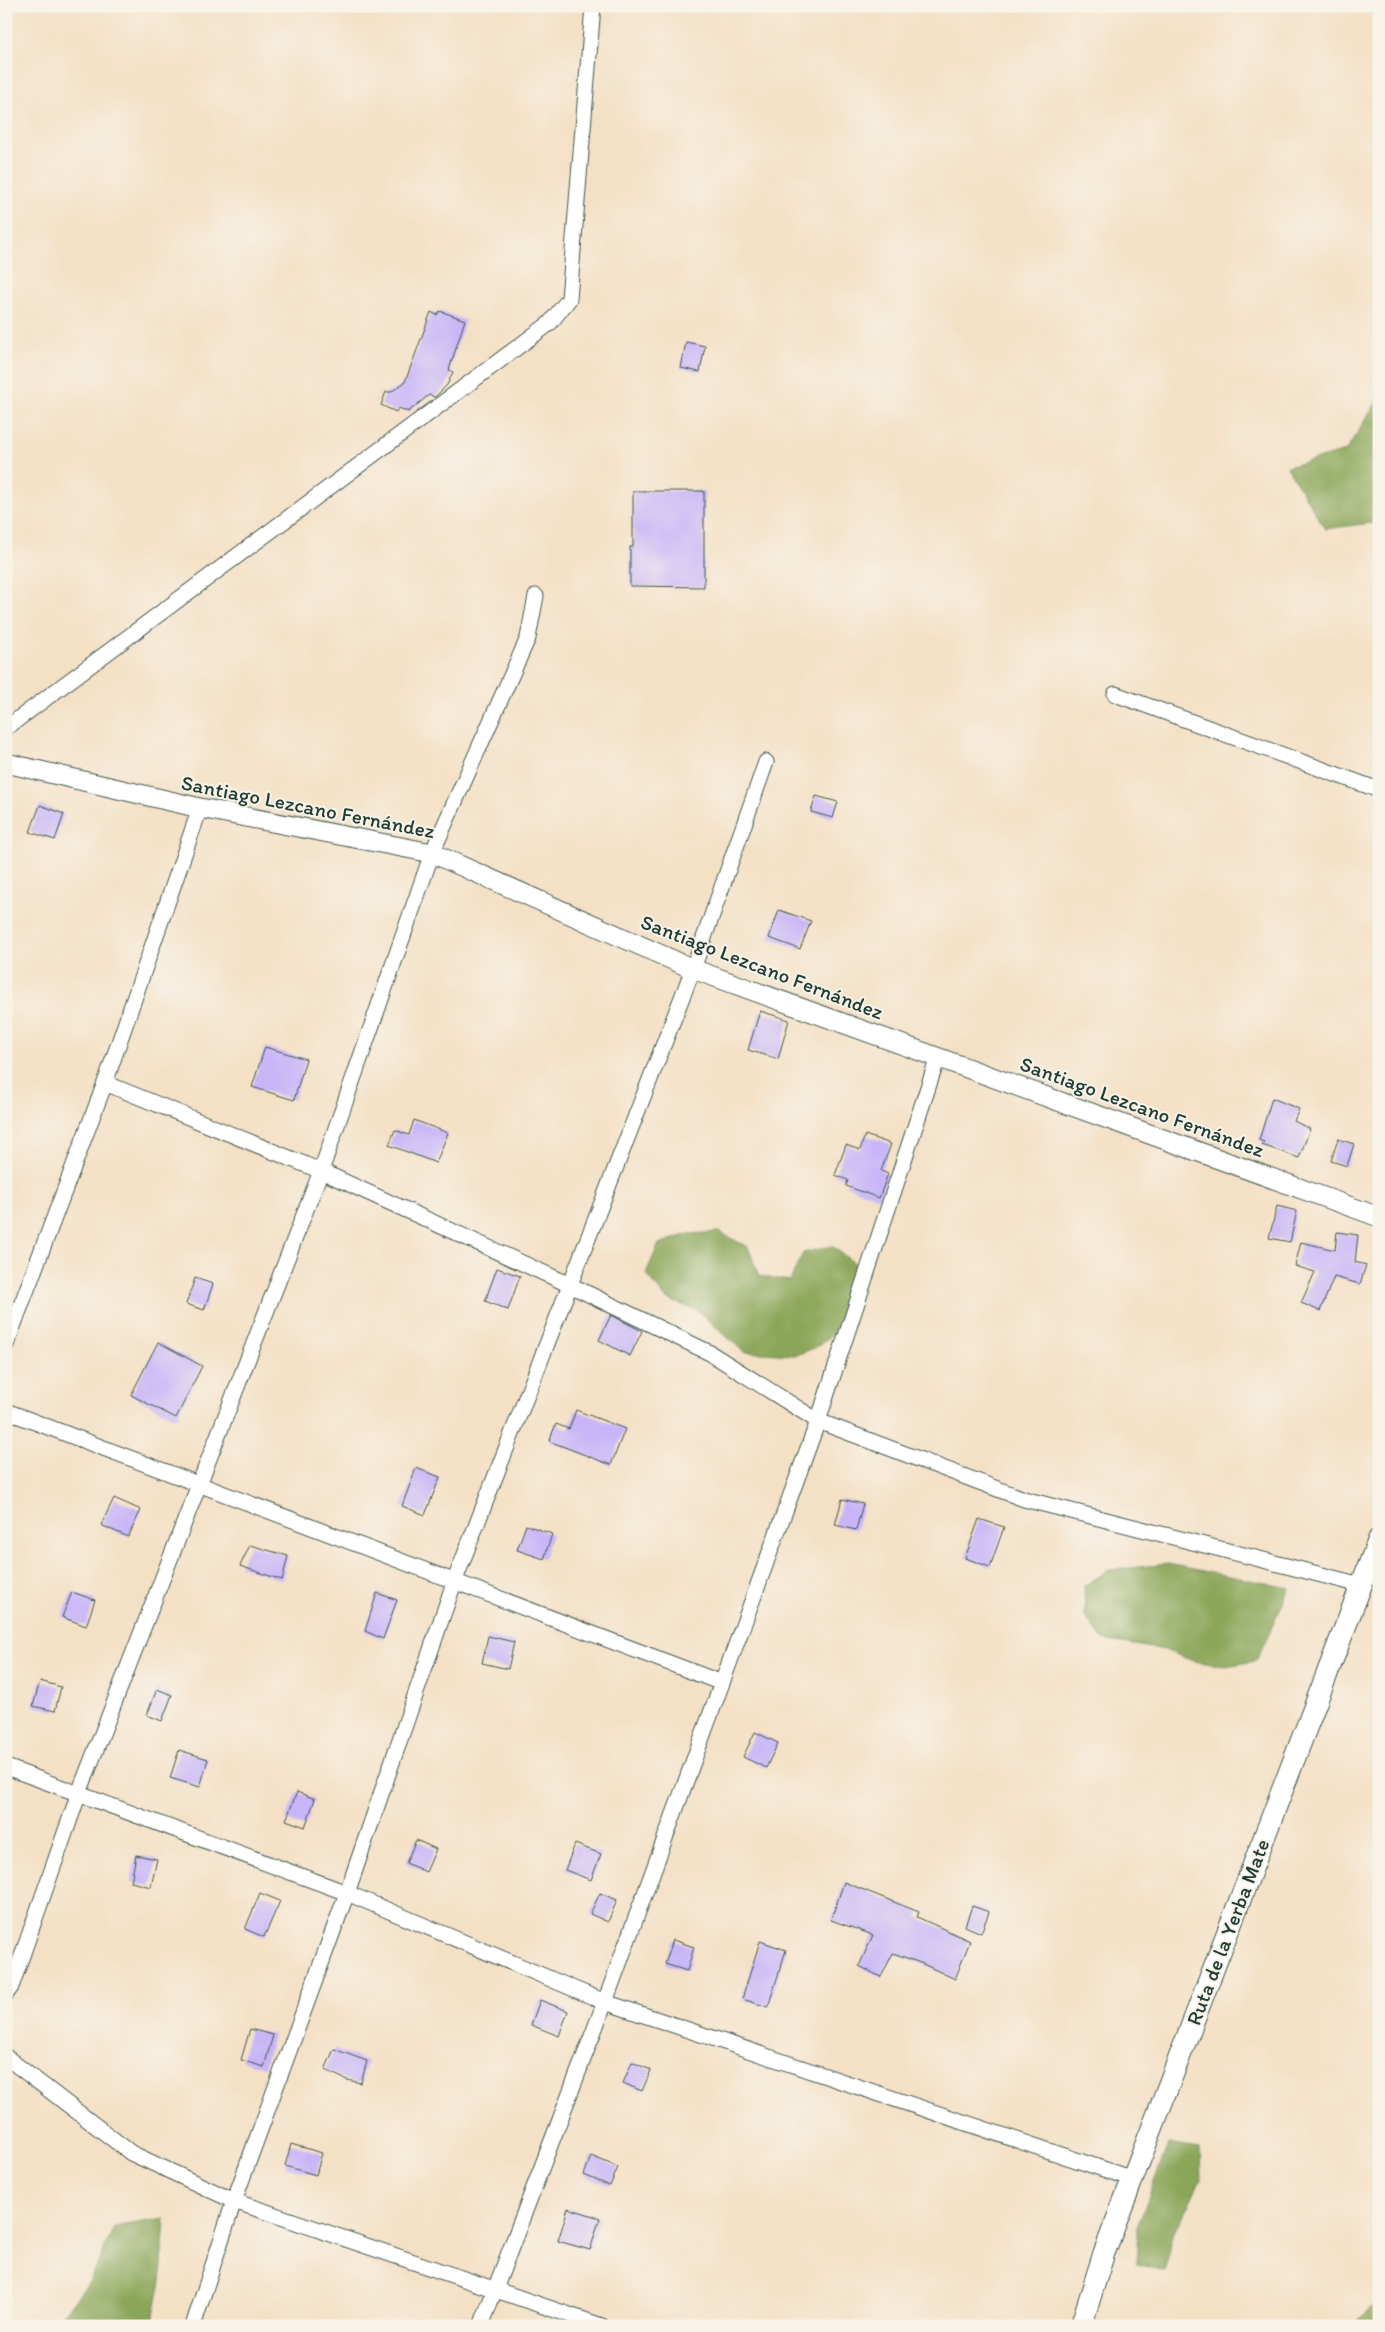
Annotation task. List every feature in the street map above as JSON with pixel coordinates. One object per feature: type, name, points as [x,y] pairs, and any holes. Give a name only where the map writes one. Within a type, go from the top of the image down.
[{"type":"main road","name":"Ruta de la Yerba Mate","points":[[1081,2326],[1104,2253],[1379,1539]]},
{"type":"street","points":[[6,728],[550,323],[569,299],[593,6]]},
{"type":"street","points":[[6,1994],[11,1987],[79,1793],[321,1171],[432,853],[528,638],[536,596]]},
{"type":"street","points":[[1115,694],[1379,790]]},
{"type":"street","points":[[193,2326],[234,2202],[347,1893],[455,1580],[693,969],[766,762]]},
{"type":"street","name":"Santiago Lezcano Fernández","points":[[6,763],[200,808],[432,853],[693,969],[1379,1217]]},
{"type":"street","points":[[6,1345],[105,1083],[200,808]]},
{"type":"street","points":[[481,2326],[605,2002],[818,1421],[938,1057]]},
{"type":"street","points":[[105,1083],[321,1171],[570,1285],[710,1353],[818,1421],[1024,1499],[1361,1585]]},
{"type":"street","points":[[6,1411],[722,1683]]},
{"type":"street","points":[[6,1767],[347,1893],[605,2002],[1133,2179]]},
{"type":"street","points":[[6,2057],[131,2153],[234,2202],[602,2326]]},
{"type":"green space","points":[[1379,398],[1379,522],[1325,529],[1287,467],[1346,451]]},
{"type":"green space","points":[[719,1232],[748,1247],[759,1276],[790,1281],[803,1253],[832,1246],[858,1266],[839,1329],[815,1348],[795,1355],[744,1352],[697,1310],[666,1299],[646,1273],[659,1244],[688,1234]]},
{"type":"green space","points":[[1168,1564],[1290,1588],[1256,1661],[1225,1666],[1193,1661],[1165,1650],[1103,1640],[1085,1616],[1084,1586],[1109,1570]]},
{"type":"green space","points":[[1168,2144],[1200,2149],[1201,2180],[1170,2240],[1166,2271],[1137,2264],[1137,2228]]},
{"type":"green space","points":[[165,2218],[161,2281],[152,2326],[53,2326],[90,2281],[114,2227]]},
{"type":"green space","points":[[1379,2302],[1379,2326],[1351,2326]]},
{"type":"building","points":[[440,311],[465,320],[449,370],[453,372],[447,385],[435,397],[429,395],[408,412],[399,408],[396,412],[381,405],[386,392],[391,392],[405,382],[431,312],[437,315]]},
{"type":"building","points":[[686,342],[705,346],[700,372],[681,368]]},
{"type":"building","points":[[633,491],[704,491],[704,587],[630,586],[630,547],[633,547]]},
{"type":"building","points":[[816,796],[838,802],[833,818],[811,812]]},
{"type":"building","points":[[40,805],[64,814],[55,840],[30,832]]},
{"type":"building","points":[[779,910],[811,921],[800,949],[769,938]]},
{"type":"building","points":[[760,1011],[789,1020],[778,1059],[748,1050]]},
{"type":"building","points":[[265,1047],[306,1059],[294,1100],[252,1087]]},
{"type":"building","points":[[1272,1098],[1299,1109],[1294,1121],[1310,1129],[1299,1158],[1262,1145],[1264,1142],[1259,1140]]},
{"type":"building","points":[[414,1120],[448,1133],[436,1163],[389,1145],[395,1130],[409,1135]]},
{"type":"building","points":[[865,1135],[891,1144],[881,1171],[888,1174],[879,1198],[846,1186],[848,1180],[835,1175],[846,1145],[860,1150]]},
{"type":"building","points":[[1338,1139],[1354,1144],[1347,1166],[1331,1161]]},
{"type":"building","points":[[1277,1206],[1297,1211],[1290,1242],[1269,1238]]},
{"type":"building","points":[[1337,1232],[1358,1235],[1355,1262],[1366,1265],[1360,1284],[1334,1277],[1320,1311],[1301,1303],[1315,1272],[1295,1266],[1301,1242],[1335,1250]]},
{"type":"building","points":[[497,1268],[520,1276],[508,1310],[485,1301]]},
{"type":"building","points":[[195,1278],[213,1284],[204,1310],[186,1304]]},
{"type":"building","points":[[611,1315],[642,1331],[630,1356],[599,1340]]},
{"type":"building","points":[[158,1342],[202,1366],[176,1418],[131,1395]]},
{"type":"building","points":[[576,1410],[625,1429],[611,1465],[549,1441],[556,1424],[569,1429]]},
{"type":"building","points":[[416,1468],[440,1477],[425,1515],[402,1506]]},
{"type":"building","points":[[114,1498],[141,1510],[128,1537],[101,1525]]},
{"type":"building","points":[[842,1499],[863,1504],[856,1530],[835,1525]]},
{"type":"building","points":[[979,1519],[1004,1527],[990,1567],[965,1558]]},
{"type":"building","points":[[526,1525],[552,1534],[544,1559],[517,1550]]},
{"type":"building","points":[[250,1545],[288,1556],[282,1580],[240,1566]]},
{"type":"building","points":[[72,1592],[95,1600],[86,1626],[62,1617]]},
{"type":"building","points":[[377,1593],[397,1600],[383,1639],[365,1631]]},
{"type":"building","points":[[488,1636],[514,1642],[508,1669],[482,1663]]},
{"type":"building","points":[[40,1681],[61,1687],[55,1711],[33,1706]]},
{"type":"building","points":[[157,1689],[172,1695],[162,1721],[147,1715]]},
{"type":"building","points":[[755,1732],[778,1743],[766,1768],[743,1757]]},
{"type":"building","points":[[179,1750],[208,1759],[200,1787],[170,1778]]},
{"type":"building","points":[[297,1792],[315,1799],[305,1827],[286,1820]]},
{"type":"building","points":[[416,1840],[436,1849],[426,1872],[406,1863]]},
{"type":"building","points":[[575,1844],[601,1854],[591,1880],[565,1870]]},
{"type":"building","points":[[136,1855],[157,1859],[151,1887],[131,1882]]},
{"type":"building","points":[[844,1882],[919,1912],[917,1917],[970,1941],[955,1979],[893,1953],[881,1977],[859,1966],[873,1935],[831,1920]]},
{"type":"building","points":[[260,1893],[280,1901],[264,1937],[245,1929]]},
{"type":"building","points":[[600,1893],[617,1900],[608,1922],[590,1914]]},
{"type":"building","points":[[972,1906],[989,1912],[981,1933],[965,1926]]},
{"type":"building","points":[[673,1940],[694,1947],[687,1971],[665,1964]]},
{"type":"building","points":[[760,1941],[786,1950],[768,2007],[742,1999]]},
{"type":"building","points":[[540,2000],[568,2011],[559,2036],[531,2025]]},
{"type":"building","points":[[250,2029],[273,2035],[264,2067],[241,2060]]},
{"type":"building","points":[[334,2049],[367,2061],[361,2083],[347,2080],[325,2070]]},
{"type":"building","points":[[632,2062],[651,2070],[642,2091],[623,2083]]},
{"type":"building","points":[[291,2144],[322,2153],[316,2175],[285,2166]]},
{"type":"building","points":[[591,2156],[618,2167],[610,2186],[584,2175]]},
{"type":"building","points":[[568,2208],[600,2218],[590,2250],[558,2241]]}]
